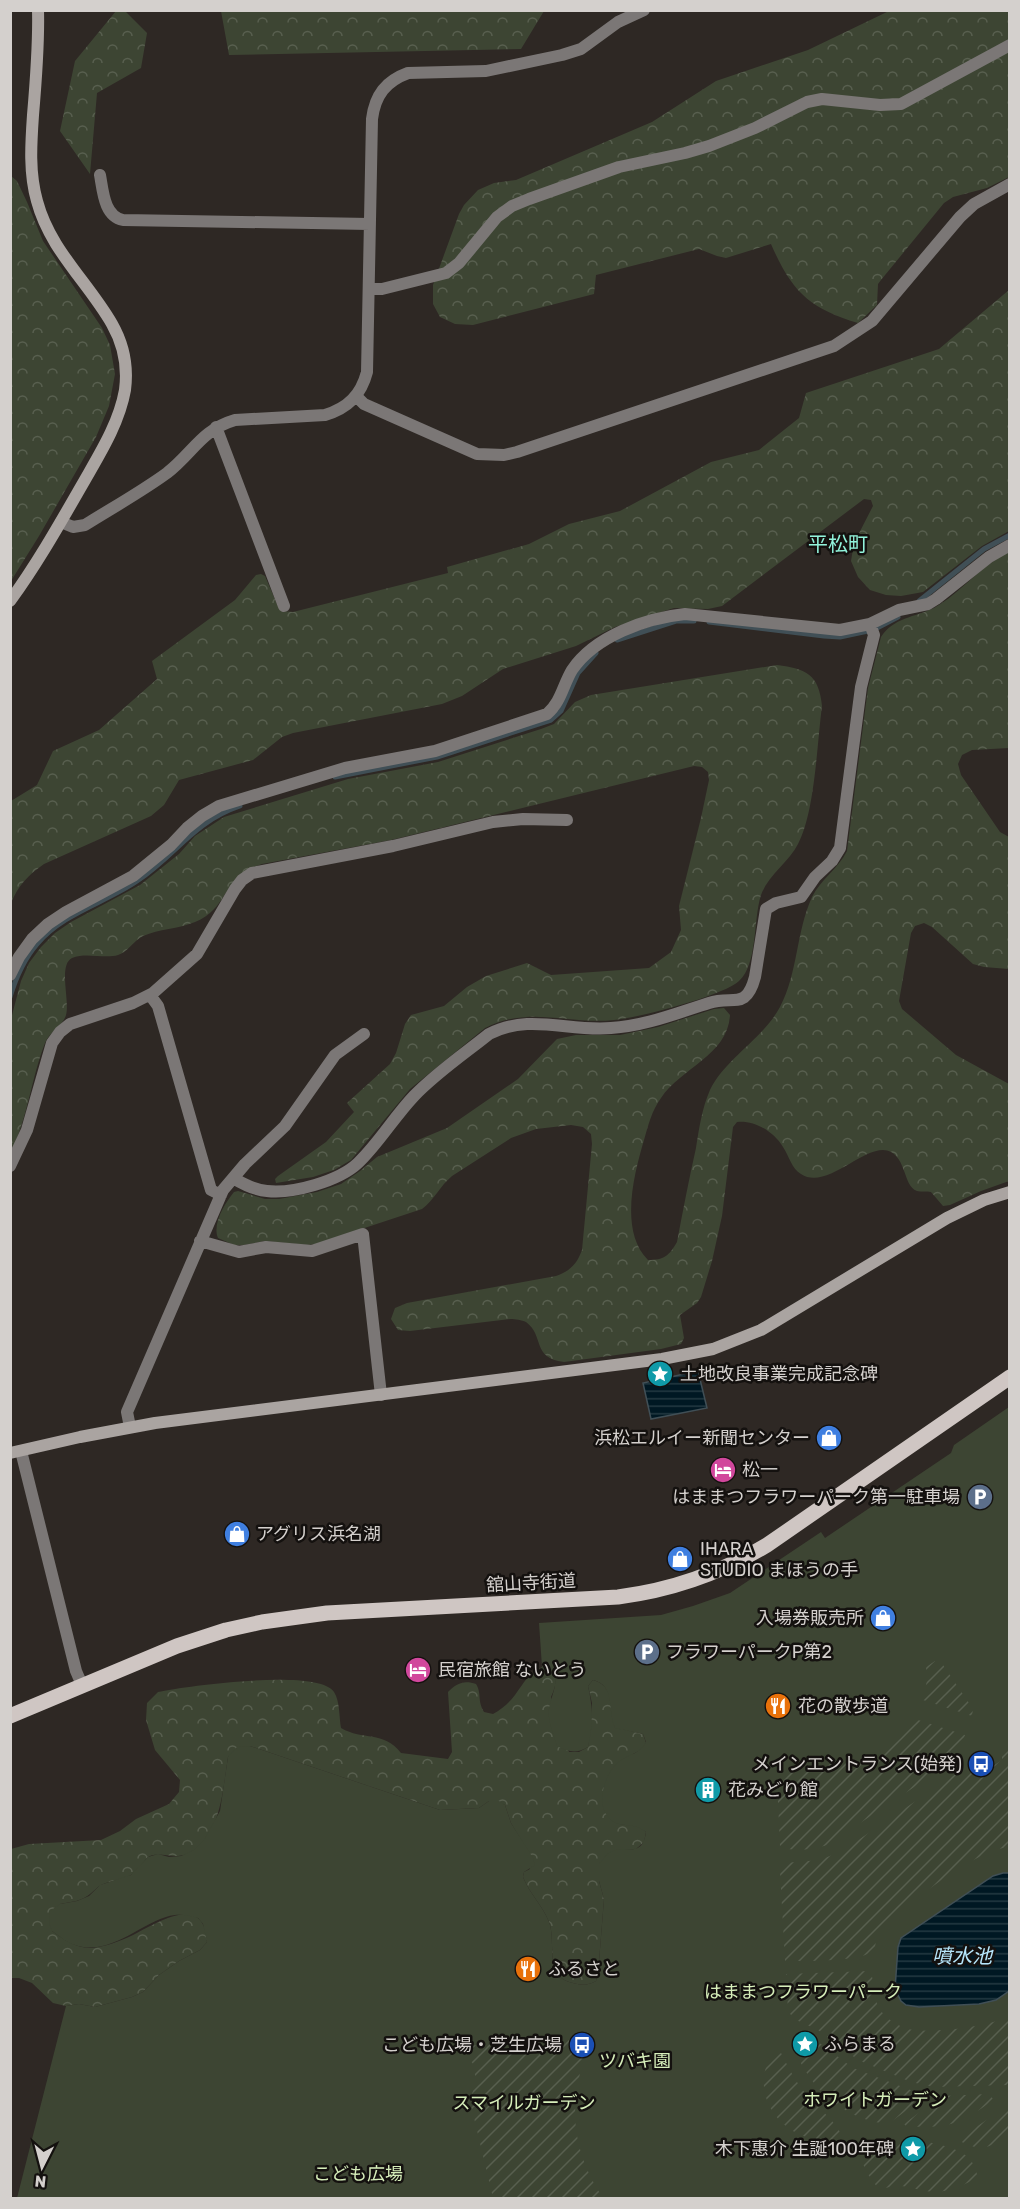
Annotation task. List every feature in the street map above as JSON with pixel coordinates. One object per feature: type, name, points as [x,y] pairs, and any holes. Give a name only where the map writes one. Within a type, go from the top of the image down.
[{"type":"main road","name":"舘山寺街道","points":[[10,1716],[201,1637],[276,1619],[327,1613],[618,1597],[642,1594],[686,1583],[728,1567],[767,1545],[1010,1377]]},
{"type":"street","points":[[10,601],[37,563],[114,426],[124,392],[126,374],[122,347],[111,322],[51,237],[36,200],[31,160],[38,51],[38,10]]},
{"type":"street","points":[[61,522],[73,527],[85,525],[169,471],[200,440],[216,428],[235,420],[325,415],[337,411],[356,396],[364,384],[367,372],[372,119],[376,101],[386,85],[396,77],[408,73],[486,71],[572,52],[590,44],[618,22],[644,10]]},
{"type":"street","points":[[369,289],[382,289],[446,273],[459,263],[497,217],[512,206],[529,199],[619,166],[709,146],[755,128],[807,102],[822,99],[880,105],[901,104],[1010,45]]},
{"type":"street","points":[[100,175],[110,213],[115,218],[123,220],[370,224]]},
{"type":"street","points":[[356,396],[364,404],[471,452],[490,456],[517,452],[834,346],[872,321],[960,217],[974,204],[1010,184]]},
{"type":"street","points":[[216,428],[284,606]]},
{"type":"street","points":[[10,975],[32,939],[48,924],[133,876],[153,861],[202,816],[219,806],[330,772],[426,753],[548,714],[556,707],[566,682],[582,658],[592,648],[618,633],[664,617],[686,614],[824,630],[840,630],[870,624],[899,610],[928,604],[989,556],[1010,545]]},
{"type":"street","points":[[233,1178],[254,1188],[278,1192],[315,1185],[338,1177],[355,1166],[370,1151],[416,1094],[489,1034],[501,1028],[529,1023],[600,1029],[618,1028],[656,1020],[718,1000],[738,1001],[743,998],[753,985],[766,909],[776,903],[801,897],[815,876],[832,861],[840,848],[861,687],[874,635],[870,624]]},
{"type":"street","points":[[10,1166],[27,1130],[52,1043],[60,1032],[70,1024],[134,1003],[150,995],[197,954],[235,889],[252,873],[393,846],[493,822],[522,819],[567,820]]},
{"type":"street","points":[[150,995],[158,1006],[211,1190],[221,1195]]},
{"type":"street","points":[[130,1427],[127,1412],[221,1195],[233,1178],[285,1126],[335,1055],[364,1034]]},
{"type":"street","points":[[82,1685],[76,1671],[16,1452],[130,1427],[662,1359],[713,1349],[761,1330],[947,1218],[984,1200],[1010,1192]]},
{"type":"street","points":[[200,1241],[239,1252],[266,1247],[312,1251],[363,1234],[381,1395]]},
{"type":"green space","points":[[221,10],[544,11],[521,49],[229,55]]},
{"type":"green space","points":[[116,11],[125,11],[147,33],[141,68],[97,93],[90,174],[60,131],[75,61]]},
{"type":"green space","points":[[889,11],[1009,11],[1009,177],[987,188],[953,197],[944,203],[878,284],[877,305],[858,323],[827,311],[804,296],[787,274],[771,244],[726,258],[699,249],[596,275],[594,294],[473,325],[455,324],[440,317],[433,304],[433,285],[459,214],[478,190],[494,183],[516,180],[652,122],[716,81],[808,50]]},
{"type":"green space","points":[[11,176],[17,181],[43,241],[102,328],[110,345],[115,374],[109,406],[96,437],[11,581]]},
{"type":"green space","points":[[1009,290],[1009,531],[982,546],[923,592],[901,596],[886,595],[870,590],[858,577],[851,561],[854,543],[873,506],[871,500],[864,499],[722,606],[708,609],[674,608],[615,627],[576,646],[503,669],[462,696],[442,704],[293,733],[282,737],[253,760],[179,780],[164,805],[151,816],[44,864],[24,881],[11,903],[11,801],[37,785],[53,751],[99,730],[157,679],[152,661],[235,600],[256,575],[265,576],[277,604],[283,611],[293,612],[448,573],[447,567],[529,544],[569,524],[620,511],[711,462],[759,450],[799,418],[806,393],[939,349]]},
{"type":"green space","points":[[1009,552],[1009,748],[972,750],[962,755],[958,764],[961,775],[1000,832],[1009,837],[1009,969],[973,964],[932,927],[924,923],[915,926],[911,933],[899,1001],[902,1009],[956,1055],[1009,1084],[1009,1181],[943,1206],[931,1192],[917,1191],[912,1188],[896,1156],[883,1150],[863,1156],[821,1177],[810,1178],[795,1169],[779,1142],[769,1132],[751,1123],[737,1122],[733,1127],[722,1216],[712,1261],[701,1297],[697,1303],[680,1315],[684,1338],[681,1344],[661,1349],[564,1362],[547,1356],[542,1351],[532,1328],[521,1320],[511,1319],[410,1331],[398,1330],[391,1319],[395,1308],[407,1303],[556,1276],[572,1266],[582,1250],[592,1144],[591,1134],[583,1127],[571,1125],[536,1129],[511,1138],[452,1176],[422,1209],[316,1244],[265,1241],[234,1245],[218,1238],[218,1220],[234,1192],[238,1191],[265,1199],[279,1199],[317,1192],[341,1184],[377,1157],[447,1128],[518,1079],[557,1039],[576,1035],[620,1035],[658,1027],[714,1009],[724,1008],[730,1015],[721,1041],[713,1051],[670,1087],[658,1103],[649,1124],[636,1169],[631,1218],[639,1248],[648,1260],[662,1258],[669,1254],[677,1242],[701,1119],[710,1090],[725,1068],[764,1029],[780,1007],[786,994],[812,897],[847,851],[868,688],[881,637],[898,622],[944,602],[989,564]]},
{"type":"green space","points":[[777,665],[803,671],[814,680],[818,687],[822,706],[812,796],[804,830],[798,844],[768,881],[761,895],[749,964],[739,981],[730,987],[659,1011],[614,1020],[533,1017],[502,1021],[485,1028],[410,1089],[351,1160],[334,1170],[313,1177],[276,1183],[275,1179],[278,1176],[326,1142],[354,1112],[347,1103],[390,1064],[405,1024],[411,1015],[444,1006],[467,987],[486,976],[527,963],[551,975],[649,968],[671,952],[681,930],[679,906],[701,818],[709,780],[708,772],[702,767],[694,766],[391,840],[262,864],[239,876],[214,909],[195,922],[143,936],[118,955],[77,956],[68,962],[65,975],[66,1015],[45,1043],[22,1125],[11,1152],[11,1019],[21,981],[29,963],[55,933],[140,885],[179,854],[195,836],[224,817],[348,779],[438,762],[541,729],[554,724],[575,702],[591,695]]},
{"type":"green space","name":"はままつフラワーパーク","points":[[1009,1407],[1009,2198],[17,2198],[66,2006],[79,2004],[95,2007],[132,1997],[143,1992],[159,1975],[200,1950],[207,1942],[203,1924],[198,1918],[178,1915],[152,1923],[115,1942],[89,1948],[66,1941],[52,1931],[49,1923],[50,1911],[60,1904],[89,1896],[100,1885],[131,1875],[148,1857],[158,1854],[169,1857],[181,1856],[194,1850],[204,1840],[220,1811],[228,1757],[237,1747],[250,1746],[440,1810],[479,1808],[489,1801],[499,1801],[505,1805],[511,1823],[533,1858],[535,1865],[524,1872],[523,1877],[549,1922],[554,1967],[564,1980],[584,1985],[593,1983],[598,1974],[604,1899],[599,1881],[599,1864],[615,1850],[641,1846],[646,1832],[611,1820],[603,1807],[603,1790],[614,1766],[641,1749],[646,1742],[643,1734],[615,1728],[608,1693],[600,1683],[593,1680],[588,1686],[592,1716],[588,1747],[580,1751],[572,1751],[557,1746],[549,1717],[555,1681],[550,1670],[542,1667],[539,1623],[661,1615],[730,1593],[821,1532],[825,1538],[951,1453],[954,1445]]},
{"type":"green space","points":[[935,1661],[941,1662],[973,1709],[972,1716],[923,1700],[927,1680],[926,1667]]},
{"type":"green space","points":[[542,1667],[552,1672],[556,1679],[551,1697],[569,1752],[579,1752],[588,1747],[592,1703],[588,1686],[593,1680],[605,1687],[611,1699],[615,1727],[643,1734],[646,1743],[643,1749],[633,1754],[619,1824],[638,1825],[646,1832],[644,1842],[636,1849],[624,1850],[599,1881],[604,1899],[596,1981],[582,1985],[564,1980],[554,1967],[549,1922],[523,1877],[524,1872],[530,1869],[521,1840],[511,1823],[505,1805],[489,1801],[479,1808],[440,1810],[250,1746],[228,1757],[217,1817],[203,1843],[192,1852],[178,1856],[150,1856],[127,1877],[101,1885],[80,1900],[60,1904],[52,1931],[75,1945],[95,1948],[122,1940],[164,1919],[188,1914],[197,1918],[204,1926],[207,1942],[200,1950],[159,1975],[143,1992],[95,2007],[53,2003],[32,1983],[19,1978],[11,1978],[11,1849],[29,1844],[101,1840],[120,1831],[136,1819],[169,1804],[179,1792],[180,1780],[155,1750],[146,1720],[147,1703],[158,1692],[251,1681],[304,1681],[323,1685],[336,1696],[341,1728],[349,1732],[380,1738],[401,1753],[448,1759],[452,1752],[448,1692],[454,1686],[468,1682],[476,1684],[484,1712],[493,1714],[510,1701],[530,1675]]},
{"type":"green space","points":[[915,1719],[965,1735],[959,1755],[952,1762],[827,1845],[796,1850],[780,1846],[777,1781],[807,1759],[838,1763],[853,1762],[882,1752],[906,1732]]},
{"type":"green space","points":[[1002,1746],[1009,1749],[1009,1847],[995,1850],[964,1865],[893,1915],[880,1932],[874,1950],[866,1955],[831,1960],[785,1961],[780,1871],[784,1863],[820,1860],[842,1851],[960,1771],[967,1769],[972,1773],[987,1770],[1002,1760]]},
{"type":"green space","points":[[870,1971],[876,2000],[881,2011],[893,2022],[908,2029],[931,2031],[959,2029],[1009,2016],[1009,2085],[934,2087],[911,2082],[858,2060],[818,2030],[794,2019],[788,2011],[786,1974]]},
{"type":"green space","name":"ホワイトガーデン","points":[[796,2031],[813,2038],[853,2068],[921,2094],[922,2099],[888,2124],[871,2121],[840,2107],[826,2096],[804,2069],[791,2037],[791,2034]]},
{"type":"green space","name":"スマイルガーデン","points":[[571,2034],[579,2035],[585,2041],[576,2097],[577,2137],[589,2174],[603,2198],[493,2198],[470,2101],[476,2080],[473,2064],[465,2053],[444,2049]]},
{"type":"green space","points":[[777,2047],[802,2089],[840,2132],[838,2138],[823,2140],[808,2137],[794,2131],[772,2111],[766,2097],[764,2083],[769,2058]]},
{"type":"green space","points":[[989,2094],[993,2099],[991,2102],[951,2124],[932,2127],[904,2124],[941,2096]]},
{"type":"green space","points":[[1009,2105],[1009,2134],[984,2148],[957,2140],[958,2135],[979,2125]]},
{"type":"green space","points":[[898,2138],[934,2143],[961,2152],[972,2162],[978,2178],[958,2187],[937,2192],[903,2186],[880,2190],[865,2169],[863,2154],[874,2144]]},
{"type":"water","points":[[698,1371],[707,1408],[651,1419],[643,1383]]},
{"type":"water","name":"噴水池","points":[[1009,1873],[1009,1991],[996,2000],[979,2004],[919,2007],[906,2005],[901,2001],[895,1989],[898,1947],[901,1938],[993,1876]]},
{"type":"waterway","points":[[919,601],[984,549],[1010,535]]},
{"type":"waterway","points":[[877,628],[898,617]]},
{"type":"waterway","points":[[617,640],[676,621],[694,621]]},
{"type":"waterway","points":[[709,622],[840,637],[868,631]]},
{"type":"waterway","points":[[335,777],[437,757],[551,720],[561,711],[578,673],[596,653]]},
{"type":"waterway","points":[[10,997],[24,962],[47,933],[72,916],[125,889],[151,871],[197,830],[240,806]]},
{"type":"place","name":"土地改良事業完成記念碑","points":[[660,1374]]},
{"type":"place","name":"浜松エルイー新聞センター","points":[[829,1438]]},
{"type":"place","name":"松一","points":[[723,1470]]},
{"type":"place","name":"はままつフラワーパーク第一駐車場","points":[[980,1497]]},
{"type":"place","name":"アグリス浜名湖","points":[[237,1534]]},
{"type":"place","name":"IHARA STUDIO まほうの手","points":[[680,1559]]},
{"type":"place","name":"入場券販売所","points":[[883,1618]]},
{"type":"place","name":"フラワーパークP第2","points":[[647,1652]]},
{"type":"place","name":"民宿旅館 ないとう","points":[[418,1670]]},
{"type":"place","name":"花の散歩道","points":[[778,1706]]},
{"type":"place","name":"メインエントランス(始発)","points":[[981,1764]]},
{"type":"place","name":"花みどり館","points":[[708,1790]]},
{"type":"place","name":"ふるさと","points":[[528,1969]]},
{"type":"place","name":"ふらまる","points":[[805,2044]]},
{"type":"place","name":"こども広場・芝生広場","points":[[582,2045]]},
{"type":"place","name":"木下惠介 生誕100年碑","points":[[913,2149]]},
{"type":"district","name":"平松町","points":[[838,544]]},
{"type":"park label","name":"ツバキ園","points":[[635,2061]]},
{"type":"park label","name":"こども広場","points":[[358,2174]]}]
